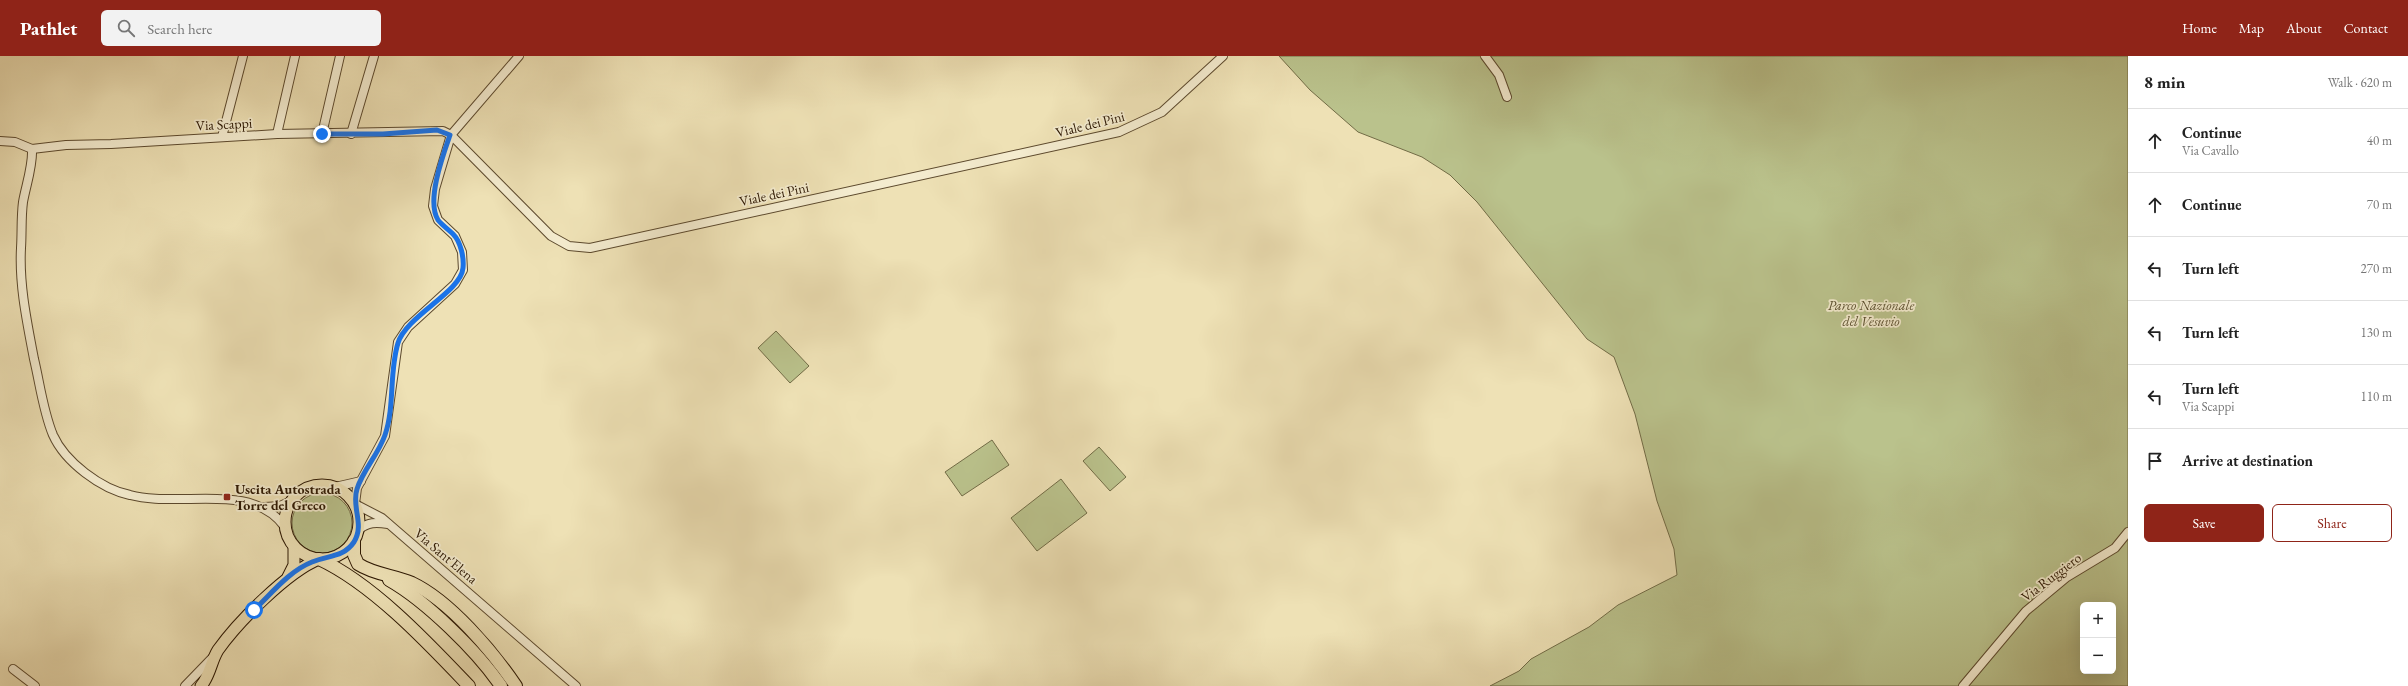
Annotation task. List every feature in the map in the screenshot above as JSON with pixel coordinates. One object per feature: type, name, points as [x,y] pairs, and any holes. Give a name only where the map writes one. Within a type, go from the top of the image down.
[{"type":"highway","points":[[354,541],[354,555],[358,564],[404,589],[467,644],[501,686]]},
{"type":"highway","points":[[319,559],[338,569],[390,608],[469,686]]},
{"type":"highway","points":[[376,573],[412,583],[432,595],[484,645],[516,686]]},
{"type":"main road","points":[[201,686],[207,678],[216,654],[254,610],[303,566],[319,559],[340,555],[354,541],[358,530],[359,521],[355,504],[350,497],[335,487],[327,485],[310,487],[303,490],[291,501],[286,510],[284,526],[287,536],[294,547],[296,556],[294,565],[286,580]]},
{"type":"main road","points":[[294,547],[308,557],[319,559]]},
{"type":"street","points":[[222,137],[243,56]]},
{"type":"street","points":[[277,134],[295,56]]},
{"type":"street","points":[[322,134],[340,56]]},
{"type":"street","points":[[351,134],[374,56]]},
{"type":"street","points":[[355,504],[361,481],[385,436],[398,342],[408,327],[455,284],[463,270],[462,252],[455,236],[438,220],[433,206],[435,189],[450,135],[520,56]]},
{"type":"street","name":"Viale dei Pini","points":[[450,135],[551,236],[569,246],[590,248],[1119,132],[1162,112],[1223,56]]},
{"type":"street","points":[[1485,56],[1499,75],[1507,97]]},
{"type":"street","name":"Via Scappi","points":[[0,141],[15,142],[32,149],[66,145],[277,134],[351,134],[437,130],[450,135]]},
{"type":"street","points":[[32,149],[23,204],[20,271],[30,336],[46,415],[54,436],[65,453],[84,471],[103,484],[128,495],[149,498],[231,500],[264,507],[280,506],[291,501]]},
{"type":"street","points":[[335,487],[361,481]]},
{"type":"street","name":"Via Sant'Elena","points":[[355,504],[374,512],[576,686]]},
{"type":"street","points":[[264,507],[273,512],[284,526]]},
{"type":"street","points":[[358,530],[366,524],[374,522],[388,524]]},
{"type":"street","name":"Via Ruggiero","points":[[1963,686],[2031,607],[2067,577],[2115,548],[2128,532]]},
{"type":"street","points":[[185,686],[216,654]]},
{"type":"street","points":[[12,669],[35,686]]},
{"type":"green space","name":"Parco Nazionale del Vesuvio","points":[[1279,56],[2128,56],[2128,686],[1490,686],[1519,671],[1531,659],[1589,627],[1618,605],[1677,575],[1674,549],[1657,501],[1635,414],[1614,357],[1587,339],[1477,202],[1450,175],[1422,157],[1358,132],[1310,90]]},
{"type":"green space","points":[[776,331],[809,366],[790,383],[758,348]]},
{"type":"green space","points":[[992,440],[1009,465],[962,496],[945,472]]},
{"type":"green space","points":[[1099,447],[1126,477],[1110,491],[1083,461]]},
{"type":"green space","points":[[1061,479],[1087,513],[1037,551],[1011,518]]},
{"type":"green space","points":[[322,493],[339,498],[347,506],[352,523],[347,540],[339,548],[322,553],[305,548],[297,540],[292,523],[297,506],[305,498]]},
{"type":"place","name":"Uscita Autostrada Torre del Greco","points":[[227,497]]},
{"type":"route","points":[[254,610],[303,566],[319,559],[331,558],[340,555],[347,550],[354,541],[357,534],[359,521],[355,504],[357,488],[385,436],[398,342],[408,327],[455,284],[463,270],[462,252],[455,236],[438,220],[433,206],[435,189],[450,135],[443,131],[437,130],[383,134],[322,134]]}]
